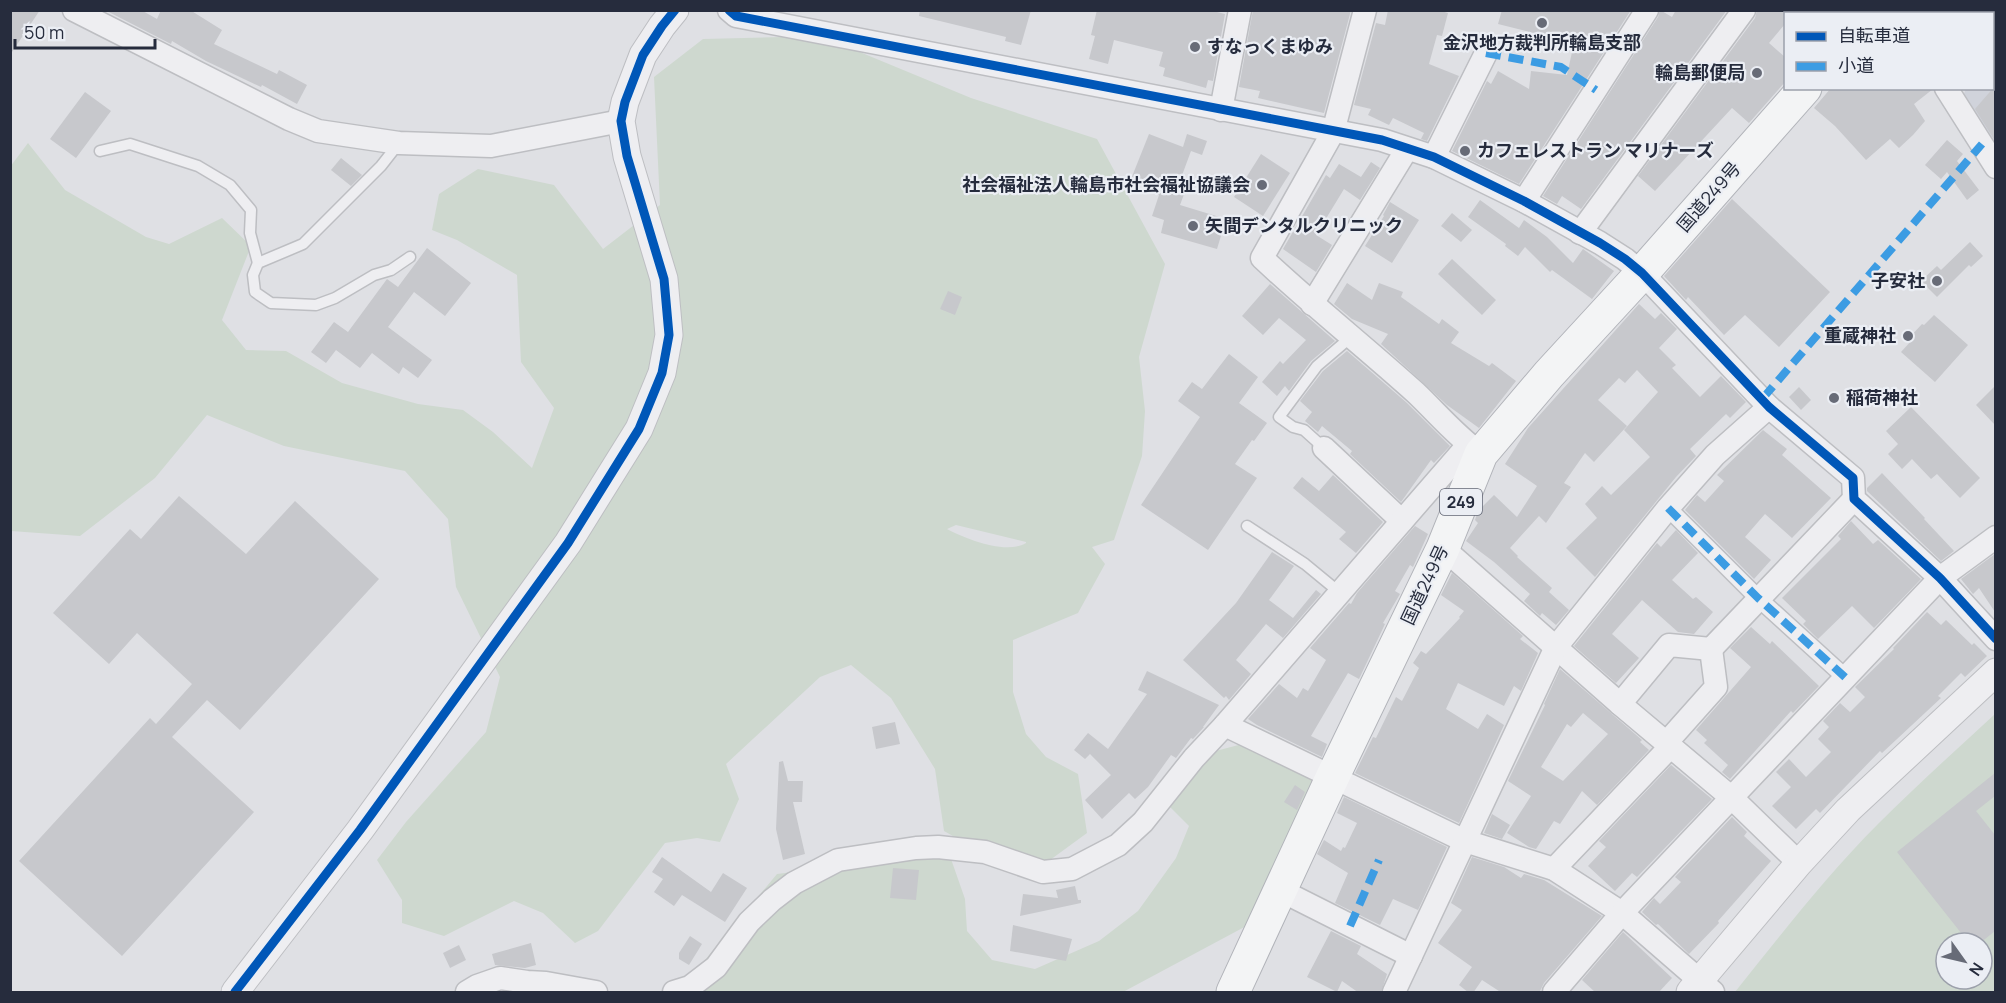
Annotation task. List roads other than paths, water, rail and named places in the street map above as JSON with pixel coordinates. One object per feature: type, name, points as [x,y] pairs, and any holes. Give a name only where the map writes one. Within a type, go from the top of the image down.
[{"type":"highway","name":"国道249号","points":[[1233,993],[1333,776],[1443,548],[1474,449],[1549,374],[1642,273],[1803,90]]},
{"type":"street","points":[[74,10],[289,120],[318,131],[399,143],[491,146],[621,121]]},
{"type":"street","points":[[235,993],[360,830],[568,543],[639,429],[662,373],[669,335],[664,279],[627,156],[621,121],[625,102],[643,56],[675,10]]},
{"type":"street","points":[[729,10],[736,16],[1382,140],[1434,157],[1524,201],[1625,259],[1642,273],[1769,406],[1853,478],[1854,499],[1940,578],[1995,639]]},
{"type":"street","points":[[1221,110],[1240,10]]},
{"type":"street","points":[[674,993],[690,987],[716,967],[749,922],[772,900],[794,883],[838,860],[916,848],[938,847],[985,852],[1043,872],[1072,869],[1118,845],[1143,822],[1194,758],[1402,520],[1474,449],[1416,393],[1262,258],[1333,132],[1365,10]]},
{"type":"street","points":[[1524,201],[1647,10]]},
{"type":"street","points":[[1580,232],[1744,10]]},
{"type":"street","points":[[1434,157],[1486,53]]},
{"type":"street","points":[[1946,90],[1992,153]]},
{"type":"street","points":[[1312,304],[1407,149]]},
{"type":"street","points":[[1394,993],[1557,647],[1668,508],[1715,455],[1769,406]]},
{"type":"street","points":[[1324,448],[1402,520]]},
{"type":"street","points":[[1711,649],[1854,499]]},
{"type":"street","points":[[1668,508],[1758,598],[1846,678]]},
{"type":"street","points":[[1554,993],[1623,913],[1940,578],[1995,537]]},
{"type":"street","points":[[1443,548],[1620,704],[1732,798],[1799,863]]},
{"type":"street","points":[[1620,704],[1669,645],[1711,649]]},
{"type":"street","points":[[1554,869],[1669,744],[1716,687],[1711,649]]},
{"type":"street","points":[[1225,725],[1465,841],[1554,869],[1623,913],[1701,989],[1799,863],[1848,810],[1995,672]]},
{"type":"street","points":[[1280,890],[1412,956]]},
{"type":"street","points":[[467,993],[477,986],[500,978],[546,983],[596,993]]},
{"type":"lane","points":[[258,263],[303,244],[381,166],[399,143]]},
{"type":"lane","points":[[100,152],[130,144],[198,166],[230,185],[251,210],[250,233],[258,263],[253,275],[255,292],[271,303],[316,305],[335,298],[375,275],[391,270],[410,257]]},
{"type":"lane","points":[[1324,448],[1304,430],[1293,427],[1279,417],[1317,366],[1351,337]]},
{"type":"lane","points":[[1247,526],[1305,564],[1339,592]]},
{"type":"place","name":"金沢地方裁判所輪島支部","points":[[1542,23]]},
{"type":"place","name":"すなっくまゆみ","points":[[1195,47]]},
{"type":"place","name":"輪島郵便局","points":[[1757,73]]},
{"type":"place","name":"カフェレストラン マリナーズ","points":[[1465,151]]},
{"type":"place","name":"社会福祉法人輪島市社会福祉協議会","points":[[1262,185]]},
{"type":"place","name":"矢間デンタルクリニック","points":[[1193,226]]},
{"type":"place","name":"子安社","points":[[1937,281]]},
{"type":"place","name":"重蔵神社","points":[[1908,336]]},
{"type":"place","name":"稲荷神社","points":[[1834,398]]}]
